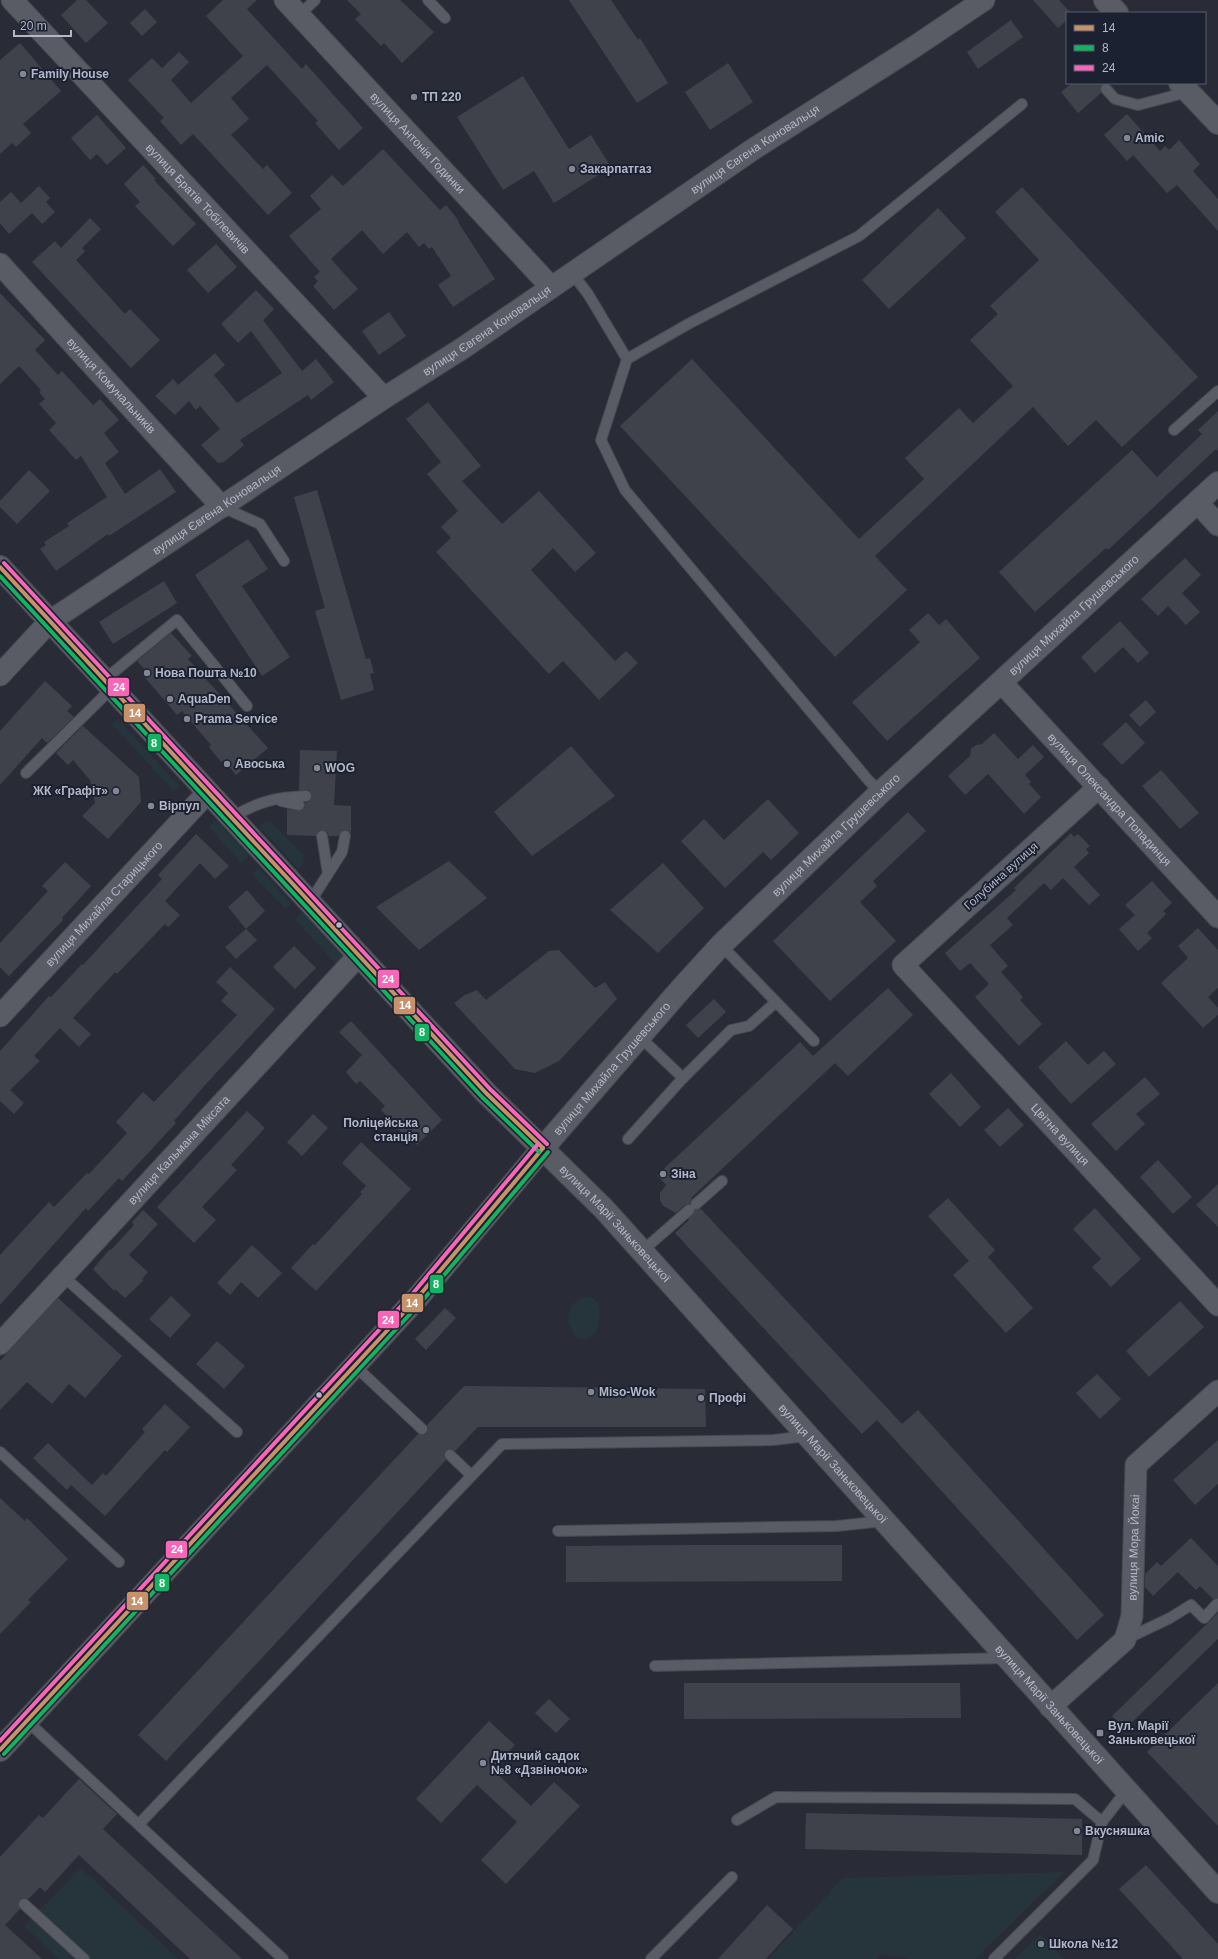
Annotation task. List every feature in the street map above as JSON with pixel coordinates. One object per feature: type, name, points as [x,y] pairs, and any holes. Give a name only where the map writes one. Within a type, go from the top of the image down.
[{"type":"street","points":[[0,11],[12,0]]},
{"type":"street","name":"вулиця Братів Тобілевичів","points":[[12,0],[384,398]]},
{"type":"street","name":"вулиця Антонія Годинки","points":[[284,0],[551,287]]},
{"type":"street","name":"вулиця Євгена Коновальця","points":[[0,675],[50,621],[384,398],[463,348],[755,148],[914,47],[984,0]]},
{"type":"street","points":[[1184,87],[1218,123]]},
{"type":"street","name":"вулиця Комунальників","points":[[0,264],[222,507]]},
{"type":"street","name":"вулиця Михайла Грушевського","points":[[0,1750],[419,1296],[543,1148],[721,945],[881,792],[1218,483]]},
{"type":"street","points":[[1197,502],[1218,525]]},
{"type":"street","name":"вулиця Марії Заньковецької","points":[[0,567],[489,1096],[604,1209],[806,1436],[1218,1892]]},
{"type":"street","name":"вулиця Олександра Попадинця","points":[[1001,682],[1218,917]]},
{"type":"street","name":"Голубина вулиця","points":[[903,965],[1099,787]]},
{"type":"street","name":"вулиця Михайла Старицького","points":[[0,1016],[208,792]]},
{"type":"street","name":"вулиця Кальмана Міксата","points":[[0,1344],[359,955]]},
{"type":"street","name":"Цвітна вулиця","points":[[903,965],[1218,1304]]},
{"type":"street","name":"вулиця Мора Йокаі","points":[[1125,1640],[1132,1616],[1136,1465],[1218,1390]]},
{"type":"street","points":[[1050,1706],[1125,1640]]},
{"type":"lane","points":[[299,15],[315,0]]},
{"type":"lane","points":[[428,0],[445,18]]},
{"type":"lane","points":[[1106,89],[1114,99],[1138,105],[1184,87]]},
{"type":"lane","points":[[881,792],[869,781],[625,490],[601,440],[627,359],[690,323],[859,236],[1022,104]]},
{"type":"lane","points":[[572,273],[588,294],[627,359]]},
{"type":"lane","points":[[1174,430],[1218,391]]},
{"type":"lane","points":[[222,507],[260,524],[284,561]]},
{"type":"lane","points":[[26,773],[108,684],[177,620],[247,706]]},
{"type":"lane","points":[[232,817],[255,804],[306,796]]},
{"type":"lane","points":[[274,800],[299,805]]},
{"type":"lane","points":[[322,836],[328,874]]},
{"type":"lane","points":[[310,902],[342,852],[345,836]]},
{"type":"lane","points":[[721,945],[814,1041]]},
{"type":"lane","points":[[628,1139],[683,1078],[731,1030],[749,1026],[776,1002]]},
{"type":"lane","points":[[640,1036],[683,1078]]},
{"type":"lane","points":[[641,1252],[722,1181]]},
{"type":"lane","points":[[63,1276],[237,1432]]},
{"type":"lane","points":[[355,1366],[422,1429]]},
{"type":"lane","points":[[138,1824],[502,1444],[773,1440],[806,1436]]},
{"type":"lane","points":[[0,1452],[119,1562]]},
{"type":"lane","points":[[450,1455],[471,1475]]},
{"type":"lane","points":[[558,1530],[837,1526],[884,1521]]},
{"type":"lane","points":[[1125,1640],[1170,1618],[1191,1605],[1204,1618],[1217,1604]]},
{"type":"lane","points":[[655,1666],[1007,1658]]},
{"type":"lane","points":[[27,1721],[283,1959]]},
{"type":"lane","points":[[994,1959],[1093,1860],[1102,1822],[1126,1791]]},
{"type":"lane","points":[[737,1820],[776,1797],[784,1797],[1075,1799],[1102,1822]]},
{"type":"lane","points":[[651,1959],[732,1877]]},
{"type":"lane","points":[[24,1904],[84,1959]]},
{"type":"shaded area","points":[[119,720],[179,786],[174,791],[111,723]]},
{"type":"shaded area","points":[[216,820],[249,855],[241,863],[209,827]]},
{"type":"shaded area","points":[[267,821],[271,822],[303,854],[304,862],[298,868],[259,826]]},
{"type":"shaded area","points":[[258,867],[291,903],[285,909],[252,874]]},
{"type":"shaded area","points":[[302,912],[344,957],[336,964],[295,919]]},
{"type":"shaded area","points":[[589,1296],[593,1298],[598,1306],[599,1322],[594,1334],[586,1340],[577,1338],[569,1322],[568,1314],[578,1299]]},
{"type":"shaded area","points":[[81,1868],[178,1959],[59,1959],[24,1926]]},
{"type":"shaded area","points":[[1064,1872],[975,1959],[913,1959],[881,1954],[876,1959],[768,1959],[843,1878]]},
{"type":"shaded area","name":"Школа №12","points":[[1041,1934],[1064,1959],[1015,1959]]},
{"type":"building","points":[[77,0],[86,0],[108,23],[86,43],[61,15]]},
{"type":"building","points":[[223,0],[257,0],[247,9],[302,69],[306,64],[363,128],[339,150],[315,123],[318,121],[267,65],[231,98],[249,119],[231,135],[263,169],[267,165],[292,193],[268,215],[193,134],[181,145],[160,121],[164,118],[128,80],[152,58],[162,68],[179,52],[189,62],[171,80],[191,103],[243,56],[206,16]]},
{"type":"building","points":[[347,0],[400,0],[434,32],[402,63],[384,43],[381,46],[355,19],[361,14]]},
{"type":"building","points":[[569,0],[611,0],[638,40],[640,38],[668,83],[637,103]]},
{"type":"building","points":[[1033,0],[1059,0],[1070,12],[1066,12],[1066,21],[1058,28]]},
{"type":"building","points":[[145,9],[157,22],[142,36],[130,23]]},
{"type":"building","points":[[1011,20],[1023,37],[978,69],[967,52]]},
{"type":"building","name":"Family House","points":[[20,43],[61,91],[23,124],[31,133],[16,147],[12,143],[0,154],[0,60]]},
{"type":"building","points":[[728,63],[753,102],[710,130],[685,92]]},
{"type":"building","points":[[523,76],[569,149],[591,135],[611,167],[554,203],[534,171],[503,190],[457,117]]},
{"type":"building","points":[[1071,84],[1103,84],[1100,87],[1101,93],[1078,113],[1061,92]]},
{"type":"building","points":[[1127,114],[1160,151],[1165,146],[1169,150],[1179,140],[1200,164],[1193,171],[1218,199],[1218,231],[1177,185],[1167,193],[1133,155],[1127,161],[1104,135]]},
{"type":"building","points":[[97,115],[126,148],[107,165],[97,154],[90,160],[71,138]]},
{"type":"building","points":[[383,149],[440,210],[446,205],[459,221],[458,222],[495,279],[453,307],[438,285],[451,276],[432,247],[429,249],[424,243],[419,247],[407,232],[383,254],[362,230],[331,259],[358,289],[334,310],[313,286],[318,281],[314,277],[320,272],[289,236],[321,209],[310,196],[332,175],[343,186]]},
{"type":"building","points":[[143,165],[156,179],[154,180],[196,224],[173,246],[135,206],[140,202],[124,184]]},
{"type":"building","points":[[39,186],[50,198],[46,202],[55,212],[42,224],[32,213],[9,234],[0,223],[0,202],[11,192],[21,203]]},
{"type":"building","points":[[1022,187],[1198,377],[1122,447],[1096,420],[1068,446],[1033,407],[875,556],[907,590],[835,657],[620,426],[692,359],[859,539],[924,479],[905,458],[959,408],[973,423],[1013,386],[970,340],[998,314],[990,306],[1039,260],[995,212]]},
{"type":"building","points":[[938,208],[966,238],[889,309],[862,280]]},
{"type":"building","points":[[90,218],[101,229],[82,248],[85,251],[76,260],[125,314],[130,309],[160,340],[131,368],[32,262],[55,241],[61,248]]},
{"type":"building","points":[[216,244],[237,267],[208,293],[187,270]]},
{"type":"building","points":[[256,290],[274,309],[263,320],[302,371],[316,359],[334,382],[311,400],[308,395],[240,440],[244,445],[224,462],[218,463],[201,445],[220,429],[200,406],[196,410],[189,401],[175,415],[155,396],[173,379],[178,385],[215,353],[225,365],[214,375],[237,403],[282,373],[251,331],[238,343],[221,324]]},
{"type":"building","points":[[0,293],[45,340],[35,350],[58,375],[62,371],[93,405],[100,399],[119,420],[104,433],[119,452],[105,463],[125,494],[160,469],[176,492],[109,536],[108,534],[56,571],[40,549],[46,545],[44,542],[69,526],[67,523],[107,497],[81,456],[76,460],[49,430],[56,423],[39,404],[45,399],[39,392],[41,390],[19,366],[0,384]]},
{"type":"building","points":[[389,312],[406,336],[379,355],[362,331]]},
{"type":"building","points":[[428,402],[481,466],[462,481],[502,524],[539,491],[596,553],[575,572],[553,548],[531,570],[615,661],[626,651],[638,663],[599,700],[563,661],[549,674],[436,552],[451,538],[441,527],[458,511],[427,474],[441,462],[406,419]]},
{"type":"building","points":[[1218,411],[1218,451],[1216,449],[1108,550],[1106,548],[1035,612],[999,572],[1132,450],[1157,477],[1202,434],[1198,430]]},
{"type":"building","points":[[29,470],[50,491],[17,524],[0,507],[0,501]]},
{"type":"building","points":[[317,490],[366,659],[370,658],[374,673],[370,674],[374,690],[341,700],[315,611],[325,608],[294,497]]},
{"type":"building","points":[[248,539],[268,569],[242,586],[290,657],[262,676],[195,575]]},
{"type":"building","points":[[1185,558],[1201,575],[1182,593],[1200,612],[1186,625],[1168,606],[1158,616],[1141,599]]},
{"type":"building","points":[[164,581],[177,603],[113,644],[99,622]]},
{"type":"building","points":[[928,613],[939,625],[946,619],[980,658],[887,741],[852,702],[920,642],[909,630]]},
{"type":"building","points":[[1120,621],[1149,653],[1138,663],[1123,647],[1095,673],[1081,657]]},
{"type":"building","points":[[171,633],[192,656],[188,659],[268,748],[236,775],[224,760],[221,762],[209,747],[211,745],[182,711],[177,715],[142,674],[146,671],[137,661]]},
{"type":"building","points":[[45,681],[72,706],[67,711],[74,717],[47,743],[42,738],[0,785],[0,731]]},
{"type":"building","points":[[1146,700],[1156,712],[1140,727],[1129,715]]},
{"type":"building","points":[[1126,722],[1145,743],[1122,765],[1102,744]]},
{"type":"building","name":"ЖК «Графіт»","points":[[83,726],[139,777],[141,802],[108,839],[82,816],[95,803],[90,780],[73,760],[68,765],[56,753]]},
{"type":"building","points":[[994,733],[1018,759],[1033,745],[1044,757],[1025,775],[1031,782],[1029,784],[1041,797],[1024,814],[988,774],[965,795],[948,776],[970,756],[971,749],[976,745],[982,744]]},
{"type":"building","points":[[571,746],[615,796],[532,856],[494,812]]},
{"type":"building","points":[[300,750],[337,751],[334,805],[351,806],[351,833],[347,830],[343,830],[338,836],[329,836],[327,832],[321,830],[318,831],[316,836],[287,835],[287,809],[301,811],[305,807],[305,803],[310,801],[312,796],[309,790],[299,790]]},
{"type":"building","points":[[1161,770],[1199,813],[1180,829],[1142,786]]},
{"type":"building","points":[[768,799],[799,833],[771,860],[763,852],[725,888],[681,841],[704,819],[724,840]]},
{"type":"building","points":[[908,812],[926,831],[873,881],[877,886],[860,902],[896,941],[830,1001],[773,941]]},
{"type":"building","points":[[1071,833],[1074,837],[1078,834],[1090,846],[1086,849],[1089,853],[1074,867],[1100,895],[1089,905],[1063,878],[1051,890],[1044,883],[1007,918],[1013,925],[990,945],[1008,966],[1001,972],[1023,997],[1020,1000],[1042,1024],[1019,1046],[975,997],[989,984],[970,963],[960,971],[945,953],[1016,890],[1014,888]]},
{"type":"building","points":[[196,834],[229,866],[215,879],[200,863],[165,901],[180,915],[168,927],[165,924],[117,974],[115,972],[73,1018],[91,1034],[79,1047],[60,1028],[34,1056],[40,1061],[10,1090],[24,1103],[14,1114],[0,1101],[0,1051],[49,996],[51,997],[82,964],[83,965],[162,879],[158,875]]},
{"type":"building","points":[[449,861],[487,898],[419,950],[376,907]]},
{"type":"building","points":[[65,862],[91,886],[62,918],[63,920],[9,976],[0,967],[0,943],[48,891],[42,886]]},
{"type":"building","points":[[663,863],[704,908],[658,953],[610,910]]},
{"type":"building","points":[[1152,881],[1172,903],[1163,911],[1166,914],[1147,933],[1152,938],[1138,951],[1119,929],[1135,915],[1125,905]]},
{"type":"building","points":[[247,890],[265,911],[246,929],[228,907]]},
{"type":"building","points":[[1198,928],[1218,950],[1218,988],[1208,997],[1218,1008],[1218,1015],[1203,1028],[1161,983],[1188,958],[1178,946]]},
{"type":"building","points":[[246,929],[257,940],[236,959],[225,947]]},
{"type":"building","points":[[294,946],[316,968],[295,989],[273,967]]},
{"type":"building","points":[[559,950],[595,988],[605,982],[617,999],[559,1061],[535,1073],[515,1069],[454,1003],[465,995],[477,990],[486,1000],[549,951]]},
{"type":"building","points":[[230,967],[275,1009],[206,1084],[174,1121],[176,1123],[122,1181],[119,1178],[88,1211],[86,1208],[0,1305],[0,1255],[49,1202],[54,1207],[87,1173],[89,1174],[127,1133],[116,1122],[143,1092],[154,1102],[237,1015],[221,1001],[228,993],[216,982]]},
{"type":"building","points":[[888,988],[913,1015],[848,1076],[835,1063],[691,1198],[690,1204],[685,1205],[676,1213],[663,1206],[660,1200],[660,1193],[666,1185],[657,1175],[800,1042],[813,1056]]},
{"type":"building","points":[[714,999],[726,1012],[698,1038],[686,1025]]},
{"type":"building","points":[[351,1021],[442,1120],[417,1145],[410,1136],[407,1139],[381,1110],[385,1106],[360,1081],[356,1084],[346,1072],[362,1055],[339,1032]]},
{"type":"building","points":[[1066,1041],[1088,1065],[1104,1051],[1116,1064],[1071,1104],[1038,1067]]},
{"type":"building","points":[[951,1073],[981,1107],[960,1127],[929,1094]]},
{"type":"building","points":[[1145,1077],[1160,1094],[1136,1114],[1145,1124],[1116,1151],[1091,1124]]},
{"type":"building","points":[[1008,1108],[1024,1125],[1000,1147],[984,1130]]},
{"type":"building","points":[[247,1111],[265,1128],[231,1165],[237,1170],[202,1207],[216,1220],[194,1243],[157,1207]]},
{"type":"building","points":[[313,1114],[328,1128],[302,1156],[287,1142]]},
{"type":"building","points":[[361,1142],[411,1189],[316,1291],[291,1268],[313,1244],[315,1245],[362,1194],[360,1192],[366,1186],[342,1163]]},
{"type":"building","points":[[1158,1160],[1192,1197],[1173,1214],[1140,1177]]},
{"type":"building","points":[[1218,1184],[1218,1227],[1196,1205]]},
{"type":"building","points":[[948,1198],[995,1250],[988,1257],[1033,1308],[1006,1333],[953,1275],[969,1261],[928,1216]]},
{"type":"building","points":[[1095,1208],[1141,1259],[1111,1287],[1092,1267],[1101,1259],[1073,1229]]},
{"type":"building","points":[[701,1209],[902,1424],[918,1410],[1104,1615],[1077,1640],[877,1420],[862,1434],[675,1233],[689,1220],[688,1219],[695,1210]]},
{"type":"building","points":[[143,1210],[158,1224],[129,1255],[148,1272],[142,1279],[144,1280],[125,1298],[115,1289],[114,1291],[93,1269],[134,1225],[132,1222]]},
{"type":"building","points":[[252,1245],[282,1273],[258,1298],[241,1282],[230,1295],[217,1283]]},
{"type":"building","points":[[171,1296],[191,1315],[170,1338],[149,1319]]},
{"type":"building","points":[[58,1298],[122,1356],[85,1398],[69,1384],[52,1404],[27,1382],[0,1410],[0,1361]]},
{"type":"building","points":[[1180,1301],[1204,1327],[1149,1377],[1126,1351]]},
{"type":"building","points":[[445,1308],[456,1318],[426,1350],[415,1339]]},
{"type":"building","points":[[217,1341],[245,1366],[224,1389],[196,1364]]},
{"type":"building","points":[[1097,1374],[1121,1399],[1100,1419],[1076,1393]]},
{"type":"building","points":[[464,1386],[705,1389],[706,1427],[478,1427],[455,1451],[451,1449],[445,1451],[444,1456],[446,1460],[166,1761],[138,1735],[418,1434],[426,1434],[428,1430],[427,1425]]},
{"type":"building","points":[[165,1404],[190,1427],[167,1452],[165,1450],[105,1516],[71,1485],[67,1490],[33,1458],[48,1443],[92,1485],[103,1473],[106,1476],[145,1432],[142,1429]]},
{"type":"building","points":[[1218,1440],[1218,1484],[1195,1505],[1173,1480]]},
{"type":"building","points":[[0,1498],[25,1521],[27,1518],[68,1559],[28,1600],[31,1602],[0,1634]]},
{"type":"building","points":[[1191,1538],[1218,1566],[1218,1598],[1213,1599],[1200,1586],[1196,1590],[1178,1572],[1153,1596],[1145,1587],[1145,1574],[1157,1562],[1161,1566]]},
{"type":"building","points":[[842,1545],[842,1581],[566,1582],[566,1546]]},
{"type":"building","points":[[1218,1613],[1218,1639],[1125,1729],[1112,1716]]},
{"type":"building","points":[[684,1683],[960,1683],[961,1718],[684,1719]]},
{"type":"building","points":[[1218,1683],[1218,1826],[1147,1752]]},
{"type":"building","points":[[549,1699],[570,1719],[556,1733],[535,1713]]},
{"type":"building","points":[[489,1721],[515,1745],[492,1769],[531,1806],[554,1782],[580,1806],[506,1884],[481,1860],[517,1822],[477,1785],[441,1823],[416,1799]]},
{"type":"building","points":[[79,1779],[117,1814],[103,1829],[242,1959],[190,1959],[79,1855],[45,1892],[40,1887],[28,1899],[20,1899],[18,1903],[20,1909],[5,1925],[42,1959],[0,1959],[0,1857],[39,1815],[43,1818]]},
{"type":"building","points":[[806,1813],[1082,1819],[1082,1855],[805,1849]]},
{"type":"building","points":[[1146,1865],[1218,1944],[1218,1959],[1183,1959],[1119,1889]]},
{"type":"building","points":[[767,1905],[793,1929],[766,1959],[718,1959]]},
{"type":"transit line","name":"24","points":[[4,563],[490,1089],[547,1144]]},
{"type":"transit line","name":"14","points":[[0,567],[486,1093],[543,1148]]},
{"type":"transit line","name":"8","points":[[0,576],[482,1097],[539,1152]]},
{"type":"transit line","name":"24","points":[[0,1741],[414,1292],[538,1144]]},
{"type":"transit line","name":"14","points":[[0,1750],[419,1296],[543,1148]]},
{"type":"transit line","name":"8","points":[[4,1754],[423,1300],[548,1152]]},
{"type":"place","name":"Family House","points":[[23,74]]},
{"type":"place","name":"ТП 220","points":[[414,97]]},
{"type":"place","name":"Amic","points":[[1127,138]]},
{"type":"place","name":"Закарпатгаз","points":[[572,169]]},
{"type":"place","name":"Нова Пошта №10","points":[[147,673]]},
{"type":"place","name":"AquaDen","points":[[170,699]]},
{"type":"place","name":"Prama Service","points":[[187,719]]},
{"type":"place","name":"Авоська","points":[[227,764]]},
{"type":"place","name":"WOG","points":[[317,768]]},
{"type":"place","name":"ЖК «Графіт»","points":[[116,791]]},
{"type":"place","name":"Вірпул","points":[[151,806]]},
{"type":"place","name":"Поліцейська станція","points":[[426,1130]]},
{"type":"place","name":"Зіна","points":[[663,1174]]},
{"type":"place","name":"Miso-Wok","points":[[591,1392]]},
{"type":"place","name":"Профі","points":[[701,1398]]},
{"type":"place","name":"Вул. Марії Заньковецької","points":[[1100,1733]]},
{"type":"place","name":"Дитячий садок №8 «Дзвіночок»","points":[[483,1763]]},
{"type":"place","name":"Вкусняшка","points":[[1077,1831]]},
{"type":"place","name":"Школа №12","points":[[1041,1944]]}]
